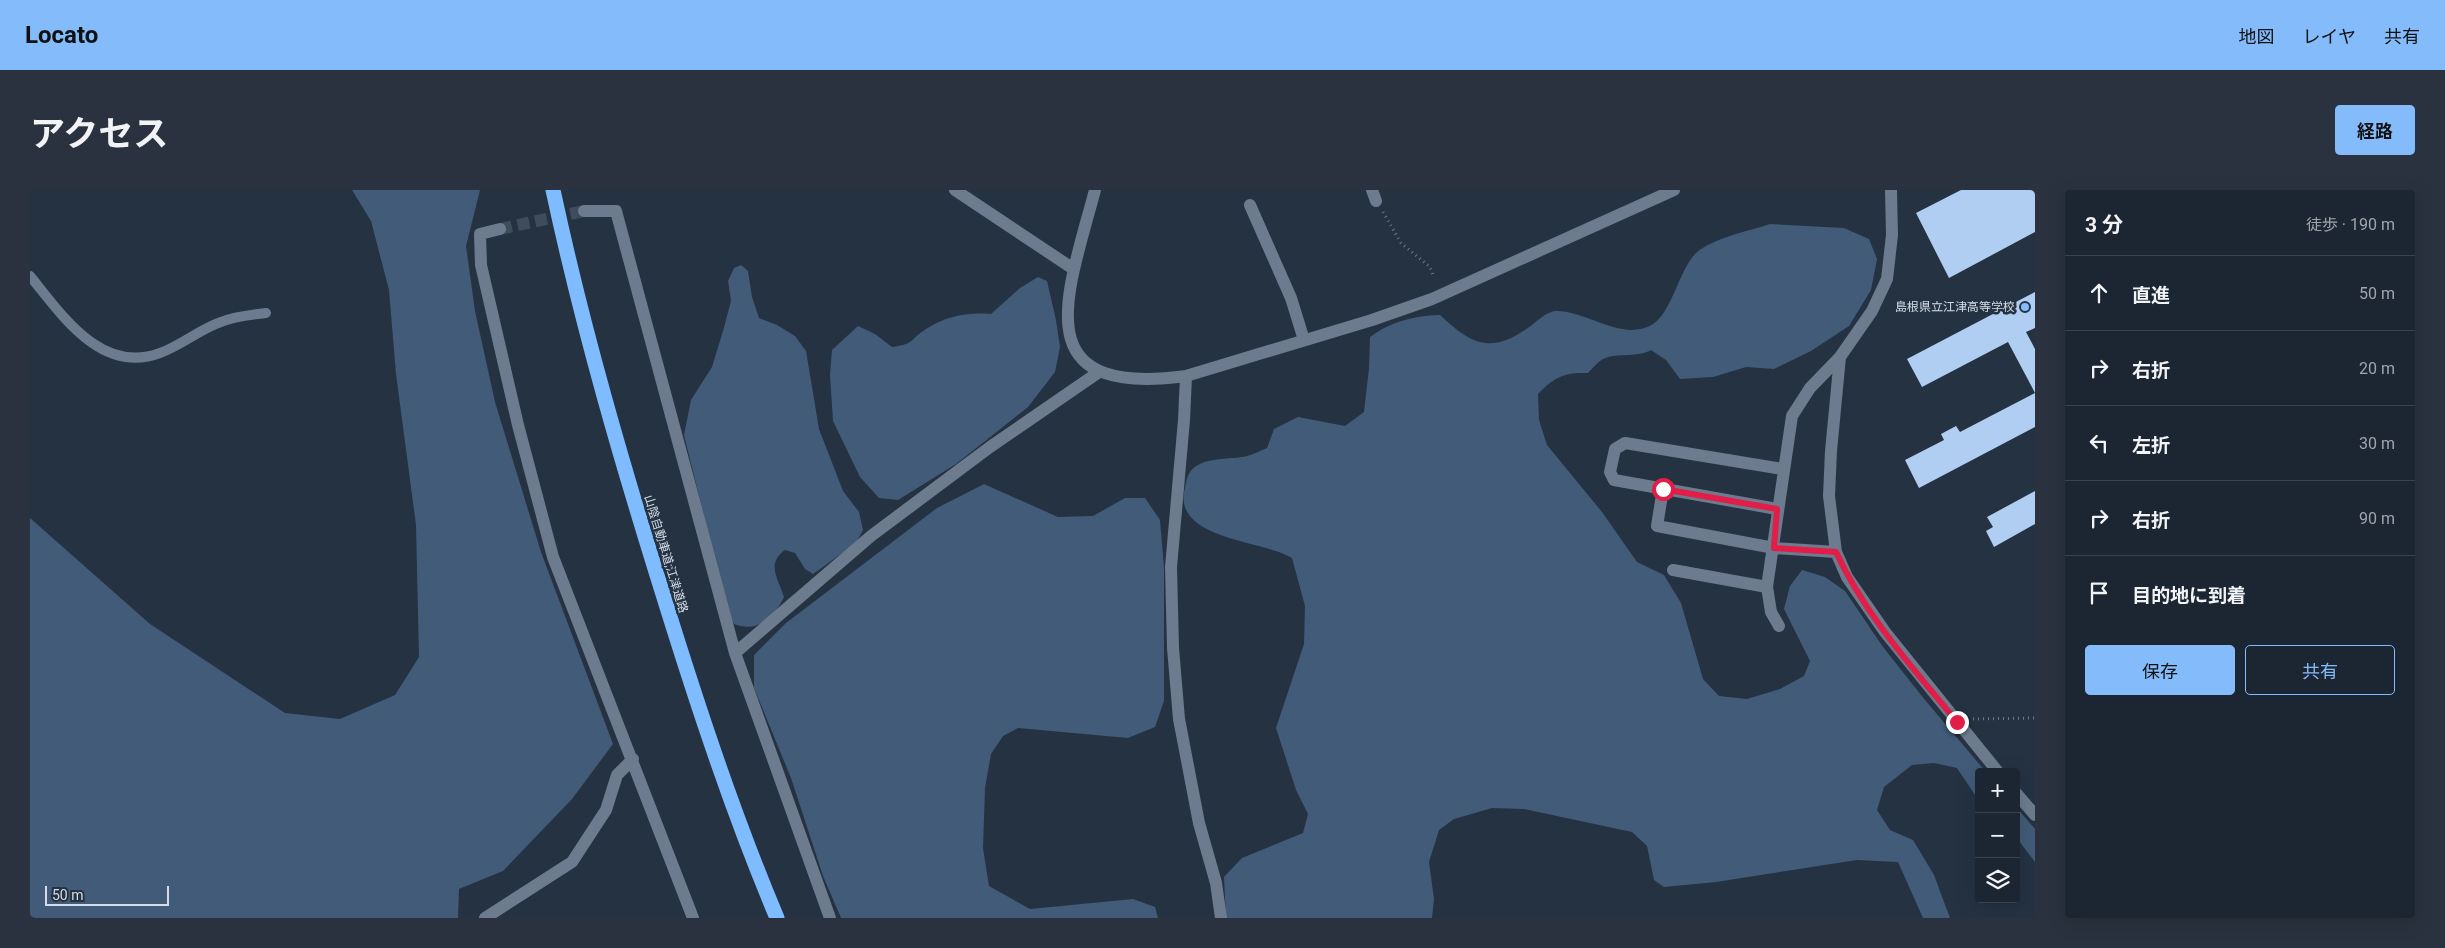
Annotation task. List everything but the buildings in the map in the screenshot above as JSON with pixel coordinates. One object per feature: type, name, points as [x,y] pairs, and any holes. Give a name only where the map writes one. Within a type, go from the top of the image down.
[{"type":"highway","name":"山陰自動車道;江津道路","points":[[553,190],[576,298],[637,512],[695,695],[756,866],[777,918]]},
{"type":"street","points":[[954,190],[1072,268]]},
{"type":"street","points":[[1095,190],[1072,268],[1066,326],[1070,342],[1083,360],[1099,372],[1130,379],[1158,380],[1186,376],[1372,320],[1432,299],[1674,190]]},
{"type":"street","points":[[1779,626],[1771,612],[1767,587],[1774,548],[1782,470],[1792,416],[1810,388],[1840,357],[1872,312],[1887,279],[1892,235],[1891,190]]},
{"type":"street","points":[[1250,205],[1291,298],[1304,340]]},
{"type":"street","points":[[584,211],[616,211],[735,654],[830,918]]},
{"type":"street","points":[[500,229],[480,234],[481,265],[518,425],[553,557],[633,759],[693,918]]},
{"type":"street","points":[[1840,357],[1829,496],[1836,552],[1847,577],[1885,632],[1995,768]]},
{"type":"street","points":[[735,654],[871,536],[990,447],[1099,372]]},
{"type":"street","points":[[1186,376],[1171,567],[1173,648],[1179,718],[1199,823],[1216,882],[1221,918]]},
{"type":"street","points":[[1777,509],[1614,480],[1610,472],[1615,449],[1625,442],[1782,470]]},
{"type":"street","points":[[1663,489],[1657,526],[1774,548],[1836,552]]},
{"type":"street","points":[[1673,570],[1767,587]]},
{"type":"street","points":[[485,918],[572,862],[606,810],[616,775],[633,759]]},
{"type":"street","points":[[2020,798],[2035,816]]},
{"type":"lane","points":[[30,276],[67,322],[85,339],[101,350],[131,357],[146,357],[161,352],[222,322],[266,313]]},
{"type":"path","points":[[1374,195],[1401,243],[1430,266],[1433,275]]},
{"type":"path","points":[[1957,722],[1975,718],[2035,718]]},
{"type":"shaded area","points":[[352,190],[480,190],[466,246],[475,311],[495,402],[541,552],[613,744],[572,799],[503,871],[459,889],[458,918],[30,918],[30,518],[150,624],[285,713],[340,719],[395,695],[419,657],[416,525],[396,374],[389,290],[371,221]]},
{"type":"shaded area","points":[[1770,224],[1844,228],[1869,239],[1877,259],[1871,290],[1849,326],[1811,351],[1774,369],[1746,367],[1713,377],[1680,379],[1666,360],[1651,350],[1645,353],[1612,356],[1598,362],[1588,373],[1573,373],[1560,377],[1544,388],[1538,394],[1539,420],[1547,445],[1602,512],[1637,562],[1664,575],[1681,603],[1703,679],[1719,696],[1747,699],[1780,689],[1804,676],[1810,661],[1784,609],[1790,586],[1802,570],[1825,577],[1845,591],[1883,647],[1983,768],[1975,768],[1975,795],[1957,768],[1934,763],[1912,765],[1884,787],[1877,810],[1890,830],[1913,840],[1934,875],[1950,918],[1923,918],[1898,862],[1857,860],[1716,882],[1664,887],[1654,880],[1647,846],[1632,832],[1524,809],[1492,808],[1454,819],[1439,830],[1429,862],[1434,899],[1432,918],[1226,918],[1224,877],[1242,858],[1303,833],[1308,814],[1296,790],[1276,728],[1304,644],[1305,606],[1292,558],[1279,552],[1223,536],[1205,528],[1192,518],[1184,505],[1185,488],[1191,471],[1204,462],[1252,455],[1267,448],[1274,429],[1298,417],[1345,426],[1364,412],[1370,337],[1395,323],[1412,318],[1440,315],[1463,334],[1484,343],[1506,340],[1555,311],[1580,315],[1617,328],[1641,329],[1653,324],[1660,318],[1690,260],[1696,253],[1712,243]]},
{"type":"shaded area","points":[[741,265],[748,271],[752,297],[759,318],[777,325],[795,336],[806,351],[819,429],[843,491],[859,512],[863,530],[856,543],[813,574],[805,569],[795,553],[785,550],[779,555],[776,561],[775,572],[784,597],[770,617],[764,622],[750,627],[734,624],[729,617],[684,435],[691,400],[712,367],[723,331],[731,301],[728,281],[734,268]]},
{"type":"shaded area","points":[[1038,277],[1047,281],[1056,320],[1060,347],[1055,372],[1028,407],[956,464],[898,500],[879,498],[860,477],[833,421],[830,375],[832,350],[858,326],[875,334],[892,347],[908,343],[926,329],[949,318],[965,314],[991,314],[1020,288]]},
{"type":"shaded area","points":[[984,484],[1058,517],[1093,516],[1125,498],[1145,498],[1160,520],[1164,568],[1164,701],[1155,727],[1128,738],[1018,728],[1003,736],[991,754],[985,788],[983,848],[989,886],[1030,909],[1133,899],[1155,907],[1158,918],[841,918],[823,876],[791,778],[754,688],[754,655],[786,623],[937,508]]},
{"type":"shaded area","points":[[2020,812],[2035,829],[2035,862],[2020,842]]},
{"type":"tunnel","points":[[500,229],[584,211]]},
{"type":"place","name":"島根県立江津高等学校","points":[[2025,307]]},
{"type":"route","points":[[1663,489],[1777,509],[1774,548],[1836,552],[1847,577],[1885,632],[1957,722]]}]
